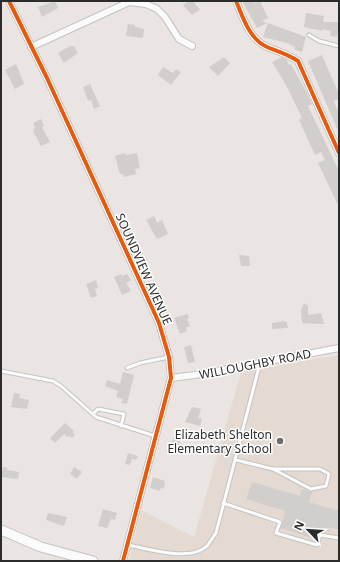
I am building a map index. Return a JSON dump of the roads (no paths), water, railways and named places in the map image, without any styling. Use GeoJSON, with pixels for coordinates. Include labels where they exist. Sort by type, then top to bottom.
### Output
{"type":"FeatureCollection","features":[{"type":"Feature","properties":{"kind":"main road"},"geometry":{"type":"LineString","coordinates":[[1,530],[41,547],[93,561]]}},
{"type":"Feature","properties":{"kind":"street","name":"SOUNDVIEW AVENUE"},"geometry":{"type":"LineString","coordinates":[[9,1],[32,47],[159,323],[169,357],[170,378],[123,561]]}},
{"type":"Feature","properties":{"kind":"street"},"geometry":{"type":"LineString","coordinates":[[236,1],[252,36],[264,46],[291,56],[298,61],[339,153]]}},
{"type":"Feature","properties":{"kind":"street"},"geometry":{"type":"LineString","coordinates":[[32,47],[129,2],[146,4],[156,9],[165,17],[180,39],[192,46]]}},
{"type":"Feature","properties":{"kind":"street","name":"WILLOUGHBY ROAD"},"geometry":{"type":"LineString","coordinates":[[170,378],[339,348]]}},
{"type":"Feature","properties":{"kind":"lane"},"geometry":{"type":"LineString","coordinates":[[309,35],[319,41],[339,46]]}},
{"type":"Feature","properties":{"kind":"lane"},"geometry":{"type":"LineString","coordinates":[[127,368],[140,363],[169,357]]}},
{"type":"Feature","properties":{"kind":"lane"},"geometry":{"type":"LineString","coordinates":[[128,545],[177,554],[187,554],[198,551],[206,546],[216,533],[260,363]]}},
{"type":"Feature","properties":{"kind":"lane"},"geometry":{"type":"LineString","coordinates":[[1,371],[53,381],[61,386],[93,414],[104,421],[155,436]]}},
{"type":"Feature","properties":{"kind":"lane"},"geometry":{"type":"LineString","coordinates":[[93,414],[96,409],[124,414],[121,426]]}},
{"type":"Feature","properties":{"kind":"lane"},"geometry":{"type":"LineString","coordinates":[[236,460],[274,470],[311,490],[326,486],[330,474],[320,469],[274,470]]}},
{"type":"Feature","properties":{"kind":"lane"},"geometry":{"type":"LineString","coordinates":[[224,503],[280,522],[276,533],[317,545],[320,535],[339,538]]}},
{"type":"Feature","properties":{"kind":"place","name":"Elizabeth Shelton Elementary School"},"geometry":{"type":"Point","coordinates":[280,441]}}]}
